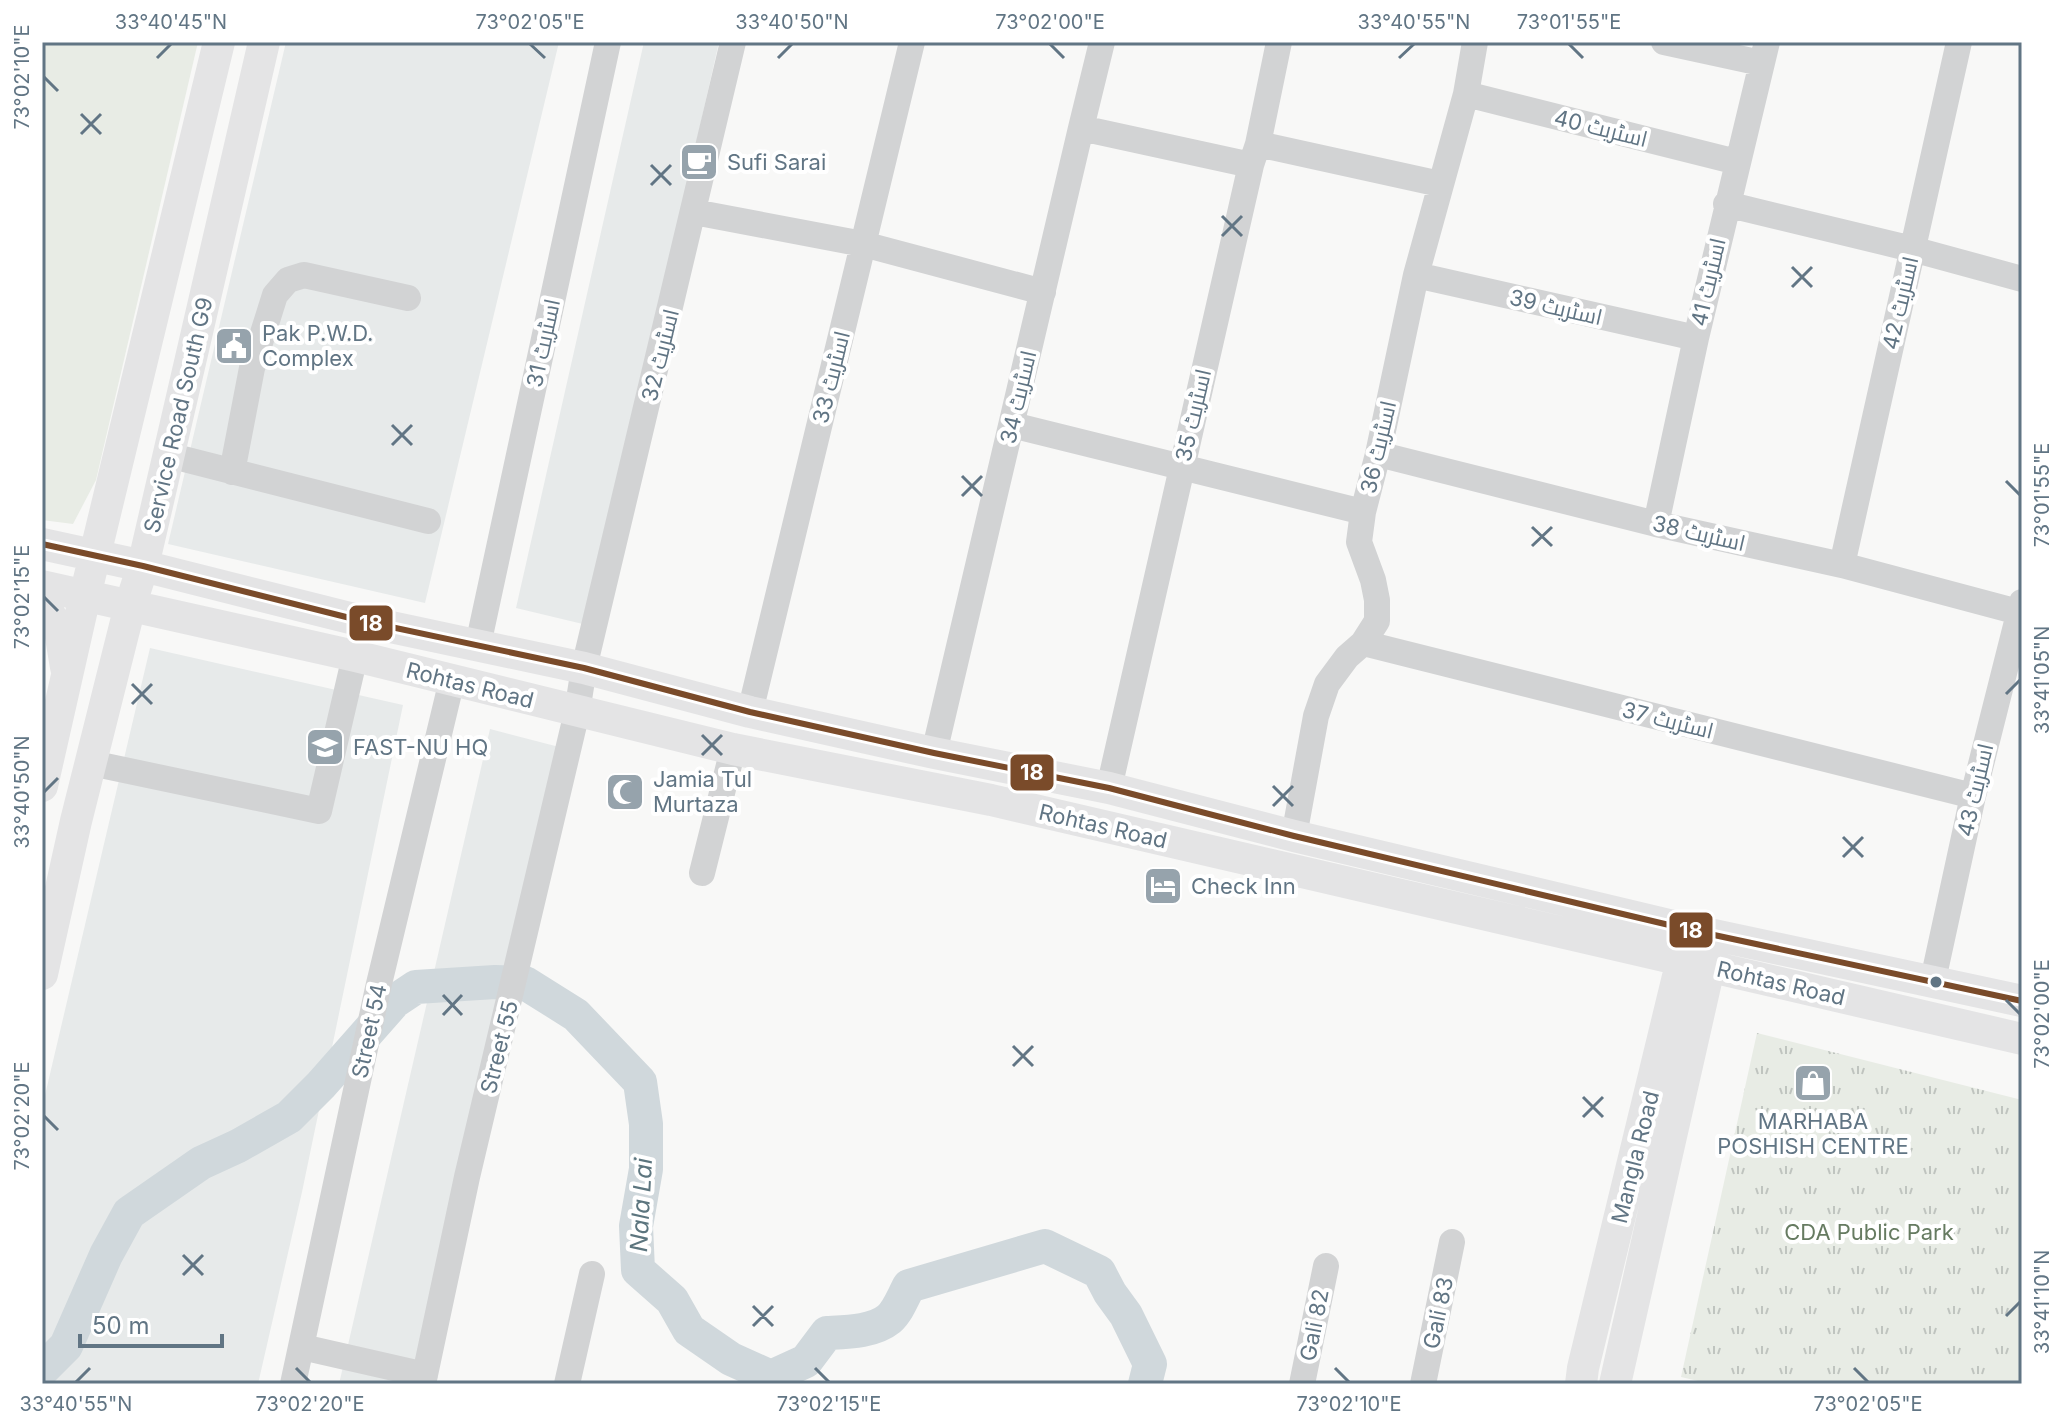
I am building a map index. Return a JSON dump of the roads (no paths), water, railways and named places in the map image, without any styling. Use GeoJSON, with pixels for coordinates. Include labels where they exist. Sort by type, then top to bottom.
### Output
{"type":"FeatureCollection","features":[{"type":"Feature","properties":{"kind":"main road"},"geometry":{"type":"LineString","coordinates":[[42,786],[219,42]]}},
{"type":"Feature","properties":{"kind":"main road","name":"Service Road South G9"},"geometry":{"type":"LineString","coordinates":[[42,974],[91,763],[143,566],[264,42]]}},
{"type":"Feature","properties":{"kind":"main road","name":"Rohtas Road"},"geometry":{"type":"LineString","coordinates":[[42,544],[358,620],[584,668],[750,712],[1109,788],[1294,836],[2022,1039]]}},
{"type":"Feature","properties":{"kind":"main road","name":"Rohtas Road"},"geometry":{"type":"LineString","coordinates":[[42,586],[350,655],[733,749],[1698,948],[1933,980],[2022,1001]]}},
{"type":"Feature","properties":{"kind":"main road"},"geometry":{"type":"LineString","coordinates":[[42,603],[60,631],[66,686]]}},
{"type":"Feature","properties":{"kind":"main road"},"geometry":{"type":"LineString","coordinates":[[350,655],[358,620]]}},
{"type":"Feature","properties":{"kind":"main road","name":"Mangla Road"},"geometry":{"type":"LineString","coordinates":[[1581,1384],[1698,948]]}},
{"type":"Feature","properties":{"kind":"main road","name":"Mangla Road"},"geometry":{"type":"LineString","coordinates":[[1615,1384],[1698,948]]}},
{"type":"Feature","properties":{"kind":"street","name":"اسٹریٹ 31"},"geometry":{"type":"LineString","coordinates":[[478,645],[608,42]]}},
{"type":"Feature","properties":{"kind":"street","name":"اسٹریٹ 32"},"geometry":{"type":"LineString","coordinates":[[577,712],[584,668],[733,42]]}},
{"type":"Feature","properties":{"kind":"street","name":"اسٹریٹ 33"},"geometry":{"type":"LineString","coordinates":[[750,712],[912,42]]}},
{"type":"Feature","properties":{"kind":"street","name":"اسٹریٹ 34"},"geometry":{"type":"LineString","coordinates":[[934,753],[1102,42]]}},
{"type":"Feature","properties":{"kind":"street","name":"اسٹریٹ 35"},"geometry":{"type":"LineString","coordinates":[[1109,788],[1279,42]]}},
{"type":"Feature","properties":{"kind":"street","name":"اسٹریٹ 36"},"geometry":{"type":"LineString","coordinates":[[1294,836],[1316,716],[1327,684],[1347,657],[1363,643],[1377,621],[1373,580],[1359,542],[1363,512],[1416,275],[1466,94],[1475,42]]}},
{"type":"Feature","properties":{"kind":"street"},"geometry":{"type":"LineString","coordinates":[[1664,42],[1764,52]]}},
{"type":"Feature","properties":{"kind":"street","name":"اسٹریٹ 42"},"geometry":{"type":"LineString","coordinates":[[1842,565],[1959,42]]}},
{"type":"Feature","properties":{"kind":"street","name":"اسٹریٹ 41"},"geometry":{"type":"LineString","coordinates":[[1656,524],[1726,204],[1764,52]]}},
{"type":"Feature","properties":{"kind":"street","name":"اسٹریٹ 40"},"geometry":{"type":"LineString","coordinates":[[1466,94],[1737,162]]}},
{"type":"Feature","properties":{"kind":"street"},"geometry":{"type":"LineString","coordinates":[[1081,128],[1440,184]]}},
{"type":"Feature","properties":{"kind":"street"},"geometry":{"type":"LineString","coordinates":[[1726,204],[2022,279]]}},
{"type":"Feature","properties":{"kind":"street"},"geometry":{"type":"LineString","coordinates":[[694,212],[863,244],[1043,292]]}},
{"type":"Feature","properties":{"kind":"street"},"geometry":{"type":"LineString","coordinates":[[232,472],[252,368],[275,295],[288,280],[304,275],[408,298]]}},
{"type":"Feature","properties":{"kind":"street","name":"اسٹریٹ 39"},"geometry":{"type":"LineString","coordinates":[[1416,275],[1696,338]]}},
{"type":"Feature","properties":{"kind":"street"},"geometry":{"type":"LineString","coordinates":[[1012,425],[1363,512]]}},
{"type":"Feature","properties":{"kind":"street","name":"اسٹریٹ 38"},"geometry":{"type":"LineString","coordinates":[[1378,454],[1656,524],[2021,609]]}},
{"type":"Feature","properties":{"kind":"street"},"geometry":{"type":"LineString","coordinates":[[168,455],[428,521]]}},
{"type":"Feature","properties":{"kind":"street","name":"اسٹریٹ 43"},"geometry":{"type":"LineString","coordinates":[[1933,980],[1973,796],[2021,609]]}},
{"type":"Feature","properties":{"kind":"street","name":"اسٹریٹ 37"},"geometry":{"type":"LineString","coordinates":[[1363,643],[1973,796]]}},
{"type":"Feature","properties":{"kind":"street"},"geometry":{"type":"LineString","coordinates":[[91,763],[319,811],[350,655]]}},
{"type":"Feature","properties":{"kind":"street","name":"Street 54"},"geometry":{"type":"LineString","coordinates":[[293,1384],[378,988],[452,680]]}},
{"type":"Feature","properties":{"kind":"street","name":"Street 55"},"geometry":{"type":"LineString","coordinates":[[424,1380],[467,1177],[577,712]]}},
{"type":"Feature","properties":{"kind":"street"},"geometry":{"type":"LineString","coordinates":[[702,873],[733,749]]}},
{"type":"Feature","properties":{"kind":"street","name":"Gali 83"},"geometry":{"type":"LineString","coordinates":[[1423,1384],[1452,1242]]}},
{"type":"Feature","properties":{"kind":"street","name":"Gali 82"},"geometry":{"type":"LineString","coordinates":[[1302,1384],[1326,1266]]}},
{"type":"Feature","properties":{"kind":"street"},"geometry":{"type":"LineString","coordinates":[[567,1384],[592,1274]]}},
{"type":"Feature","properties":{"kind":"street"},"geometry":{"type":"LineString","coordinates":[[302,1347],[424,1380]]}},
{"type":"Feature","properties":{"kind":"waterway","name":"Nala Lai"},"geometry":{"type":"LineString","coordinates":[[42,1370],[66,1346],[106,1255],[129,1213],[201,1163],[289,1117],[395,1001],[416,987],[495,982],[525,983],[576,1015],[640,1082],[646,1124],[646,1169],[636,1226],[638,1270],[672,1300],[689,1330],[731,1359],[771,1377],[806,1361],[827,1333],[859,1330],[883,1323],[895,1312],[909,1286],[1045,1246],[1099,1272],[1126,1315],[1150,1364],[1145,1384]]}},
{"type":"Feature","properties":{"kind":"place","name":"Sufi Sarai"},"geometry":{"type":"Point","coordinates":[699,162]}},
{"type":"Feature","properties":{"kind":"place","name":"Pak P.W.D. Complex"},"geometry":{"type":"Point","coordinates":[234,346]}},
{"type":"Feature","properties":{"kind":"place","name":"FAST-NU HQ"},"geometry":{"type":"Point","coordinates":[325,747]}},
{"type":"Feature","properties":{"kind":"place","name":"Jamia Tul Murtaza"},"geometry":{"type":"Point","coordinates":[625,792]}},
{"type":"Feature","properties":{"kind":"place","name":"Check Inn"},"geometry":{"type":"Point","coordinates":[1163,886]}},
{"type":"Feature","properties":{"kind":"place","name":"MARHABA POSHISH CENTRE"},"geometry":{"type":"Point","coordinates":[1813,1083]}},
{"type":"Feature","properties":{"kind":"park label","name":"CDA Public Park"},"geometry":{"type":"Point","coordinates":[1869,1232]}}]}
